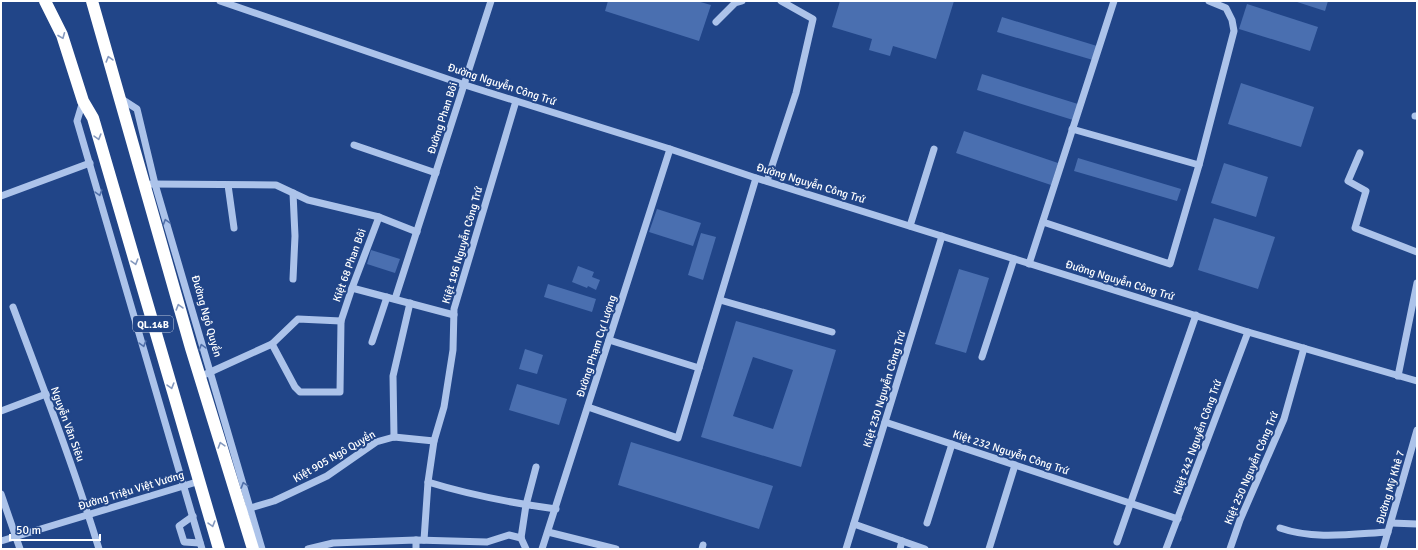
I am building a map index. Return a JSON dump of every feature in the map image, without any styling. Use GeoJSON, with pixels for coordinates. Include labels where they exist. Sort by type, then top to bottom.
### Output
{"type":"FeatureCollection","features":[{"type":"Feature","properties":{"kind":"highway","name":"QL.14B"},"geometry":{"type":"LineString","coordinates":[[45,1],[62,35],[83,101],[93,118],[219,549]]}},
{"type":"Feature","properties":{"kind":"highway","name":"QL.14B"},"geometry":{"type":"LineString","coordinates":[[92,1],[119,97],[150,184],[205,375],[246,509],[253,549]]}},
{"type":"Feature","properties":{"kind":"street","name":"Đường Nguyễn Công Trứ"},"geometry":{"type":"LineString","coordinates":[[220,1],[465,85],[670,149],[756,178],[1248,332],[1417,381]]}},
{"type":"Feature","properties":{"kind":"street","name":"Đường Phan Bôi"},"geometry":{"type":"LineString","coordinates":[[395,299],[491,1]]}},
{"type":"Feature","properties":{"kind":"street"},"geometry":{"type":"LineString","coordinates":[[716,22],[735,3],[742,1]]}},
{"type":"Feature","properties":{"kind":"street"},"geometry":{"type":"LineString","coordinates":[[767,181],[796,93],[813,19],[781,1]]}},
{"type":"Feature","properties":{"kind":"street"},"geometry":{"type":"LineString","coordinates":[[1029,264],[1114,1]]}},
{"type":"Feature","properties":{"kind":"street"},"geometry":{"type":"LineString","coordinates":[[1043,222],[1170,264],[1200,165],[1234,31],[1232,20],[1226,8],[1209,1]]}},
{"type":"Feature","properties":{"kind":"street"},"geometry":{"type":"LineString","coordinates":[[83,101],[77,121],[184,485],[193,516],[201,546],[184,542],[179,526],[193,516]]}},
{"type":"Feature","properties":{"kind":"street","name":"Kiệt 196 Nguyễn Công Trứ"},"geometry":{"type":"LineString","coordinates":[[416,549],[420,540],[434,442],[444,407],[452,357],[454,309],[516,101]]}},
{"type":"Feature","properties":{"kind":"street"},"geometry":{"type":"LineString","coordinates":[[1072,129],[1200,165]]}},
{"type":"Feature","properties":{"kind":"street"},"geometry":{"type":"LineString","coordinates":[[354,146],[436,173]]}},
{"type":"Feature","properties":{"kind":"street","name":"Đường Phạm Cự Lượng"},"geometry":{"type":"LineString","coordinates":[[542,549],[670,149]]}},
{"type":"Feature","properties":{"kind":"street"},"geometry":{"type":"LineString","coordinates":[[910,226],[934,149]]}},
{"type":"Feature","properties":{"kind":"street"},"geometry":{"type":"LineString","coordinates":[[1360,153],[1348,181],[1366,191],[1355,228],[1417,252]]}},
{"type":"Feature","properties":{"kind":"street"},"geometry":{"type":"LineString","coordinates":[[1,196],[90,163]]}},
{"type":"Feature","properties":{"kind":"street"},"geometry":{"type":"LineString","coordinates":[[588,407],[678,438],[756,178]]}},
{"type":"Feature","properties":{"kind":"street"},"geometry":{"type":"LineString","coordinates":[[150,184],[276,185],[308,200],[379,217],[417,232]]}},
{"type":"Feature","properties":{"kind":"street"},"geometry":{"type":"LineString","coordinates":[[228,185],[234,228]]}},
{"type":"Feature","properties":{"kind":"street"},"geometry":{"type":"LineString","coordinates":[[293,193],[295,236],[293,279]]}},
{"type":"Feature","properties":{"kind":"street","name":"Kiệt 68 Phan Bôi"},"geometry":{"type":"LineString","coordinates":[[272,344],[295,387],[300,392],[340,392],[341,322],[352,288],[379,217]]}},
{"type":"Feature","properties":{"kind":"street","name":"Kiệt 230 Nguyễn Công Trứ"},"geometry":{"type":"LineString","coordinates":[[846,549],[942,236]]}},
{"type":"Feature","properties":{"kind":"street"},"geometry":{"type":"LineString","coordinates":[[982,357],[1014,259]]}},
{"type":"Feature","properties":{"kind":"street"},"geometry":{"type":"LineString","coordinates":[[1398,376],[1417,283]]}},
{"type":"Feature","properties":{"kind":"street"},"geometry":{"type":"LineString","coordinates":[[352,288],[454,315]]}},
{"type":"Feature","properties":{"kind":"street"},"geometry":{"type":"LineString","coordinates":[[372,342],[387,297]]}},
{"type":"Feature","properties":{"kind":"street"},"geometry":{"type":"LineString","coordinates":[[720,300],[832,332]]}},
{"type":"Feature","properties":{"kind":"street"},"geometry":{"type":"LineString","coordinates":[[394,437],[393,376],[410,303]]}},
{"type":"Feature","properties":{"kind":"street","name":"Nguyễn Văn Siêu"},"geometry":{"type":"LineString","coordinates":[[13,307],[46,394],[99,549]]}},
{"type":"Feature","properties":{"kind":"street"},"geometry":{"type":"LineString","coordinates":[[1117,542],[1196,316]]}},
{"type":"Feature","properties":{"kind":"street"},"geometry":{"type":"LineString","coordinates":[[205,375],[272,344],[298,319],[341,322]]}},
{"type":"Feature","properties":{"kind":"street","name":"Kiệt 242 Nguyễn Công Trứ"},"geometry":{"type":"LineString","coordinates":[[1166,549],[1248,332]]}},
{"type":"Feature","properties":{"kind":"street"},"geometry":{"type":"LineString","coordinates":[[609,340],[699,368]]}},
{"type":"Feature","properties":{"kind":"street","name":"Kiệt 250 Nguyễn Công Trứ"},"geometry":{"type":"LineString","coordinates":[[1230,549],[1240,520],[1284,419],[1304,348]]}},
{"type":"Feature","properties":{"kind":"street"},"geometry":{"type":"LineString","coordinates":[[1,411],[46,394]]}},
{"type":"Feature","properties":{"kind":"street","name":"Kiệt 232 Nguyễn Công Trứ"},"geometry":{"type":"LineString","coordinates":[[885,422],[1178,519]]}},
{"type":"Feature","properties":{"kind":"street","name":"Đường Mỹ Khê 7"},"geometry":{"type":"LineString","coordinates":[[1383,549],[1417,430]]}},
{"type":"Feature","properties":{"kind":"street","name":"Kiệt 905 Ngô Quyền"},"geometry":{"type":"LineString","coordinates":[[246,509],[274,501],[327,476],[376,442],[394,437],[434,442]]}},
{"type":"Feature","properties":{"kind":"street"},"geometry":{"type":"LineString","coordinates":[[927,523],[952,444]]}},
{"type":"Feature","properties":{"kind":"street"},"geometry":{"type":"LineString","coordinates":[[988,549],[1015,465]]}},
{"type":"Feature","properties":{"kind":"street"},"geometry":{"type":"LineString","coordinates":[[526,549],[521,538],[526,505],[536,467]]}},
{"type":"Feature","properties":{"kind":"street","name":"Đường Triệu Việt Vương"},"geometry":{"type":"LineString","coordinates":[[1,541],[200,481]]}},
{"type":"Feature","properties":{"kind":"street"},"geometry":{"type":"LineString","coordinates":[[428,482],[460,492],[526,505],[556,509]]}},
{"type":"Feature","properties":{"kind":"street"},"geometry":{"type":"LineString","coordinates":[[1,494],[20,549]]}},
{"type":"Feature","properties":{"kind":"street"},"geometry":{"type":"LineString","coordinates":[[246,509],[262,549]]}},
{"type":"Feature","properties":{"kind":"street"},"geometry":{"type":"LineString","coordinates":[[1391,523],[1417,524]]}},
{"type":"Feature","properties":{"kind":"street"},"geometry":{"type":"LineString","coordinates":[[854,524],[925,549]]}},
{"type":"Feature","properties":{"kind":"street"},"geometry":{"type":"LineString","coordinates":[[1280,528],[1293,533],[1322,535],[1388,532]]}},
{"type":"Feature","properties":{"kind":"street"},"geometry":{"type":"LineString","coordinates":[[548,532],[616,549]]}},
{"type":"Feature","properties":{"kind":"street"},"geometry":{"type":"LineString","coordinates":[[308,549],[333,543],[420,540],[487,542],[509,535],[521,538]]}},
{"type":"Feature","properties":{"kind":"street"},"geometry":{"type":"LineString","coordinates":[[900,549],[902,541]]}},
{"type":"Feature","properties":{"kind":"building"},"geometry":{"type":"Polygon","coordinates":[[[608,1],[697,1],[711,5],[699,41],[605,11],[608,1]]]}},
{"type":"Feature","properties":{"kind":"building"},"geometry":{"type":"Polygon","coordinates":[[[840,1],[954,1],[936,59],[893,46],[890,56],[869,50],[872,39],[832,27],[840,1]]]}},
{"type":"Feature","properties":{"kind":"building"},"geometry":{"type":"Polygon","coordinates":[[[1294,1],[1328,1],[1325,11],[1294,1]]]}},
{"type":"Feature","properties":{"kind":"building"},"geometry":{"type":"Polygon","coordinates":[[[1247,4],[1318,27],[1310,51],[1239,29],[1247,4]]]}},
{"type":"Feature","properties":{"kind":"building"},"geometry":{"type":"Polygon","coordinates":[[[1002,17],[1097,46],[1093,60],[997,32],[1002,17]]]}},
{"type":"Feature","properties":{"kind":"building"},"geometry":{"type":"Polygon","coordinates":[[[982,74],[1078,104],[1073,120],[977,90],[982,74]]]}},
{"type":"Feature","properties":{"kind":"building"},"geometry":{"type":"Polygon","coordinates":[[[1241,83],[1314,107],[1301,147],[1228,124],[1241,83]]]}},
{"type":"Feature","properties":{"kind":"building"},"geometry":{"type":"Polygon","coordinates":[[[964,131],[1058,163],[1051,185],[956,153],[964,131]]]}},
{"type":"Feature","properties":{"kind":"building"},"geometry":{"type":"Polygon","coordinates":[[[1078,158],[1181,189],[1177,201],[1074,171],[1078,158]]]}},
{"type":"Feature","properties":{"kind":"building"},"geometry":{"type":"Polygon","coordinates":[[[1224,163],[1268,177],[1256,217],[1211,203],[1224,163]]]}},
{"type":"Feature","properties":{"kind":"building"},"geometry":{"type":"Polygon","coordinates":[[[657,209],[701,223],[693,246],[649,232],[657,209]]]}},
{"type":"Feature","properties":{"kind":"building"},"geometry":{"type":"Polygon","coordinates":[[[1214,218],[1275,237],[1258,289],[1198,270],[1214,218]]]}},
{"type":"Feature","properties":{"kind":"building"},"geometry":{"type":"Polygon","coordinates":[[[701,233],[716,237],[703,280],[688,275],[701,233]]]}},
{"type":"Feature","properties":{"kind":"building"},"geometry":{"type":"Polygon","coordinates":[[[371,250],[400,259],[395,273],[367,264],[371,250]]]}},
{"type":"Feature","properties":{"kind":"building"},"geometry":{"type":"Polygon","coordinates":[[[578,266],[594,272],[592,277],[600,280],[596,290],[588,286],[587,288],[572,282],[578,266]]]}},
{"type":"Feature","properties":{"kind":"building"},"geometry":{"type":"Polygon","coordinates":[[[959,269],[989,278],[966,353],[935,344],[959,269]]]}},
{"type":"Feature","properties":{"kind":"building"},"geometry":{"type":"Polygon","coordinates":[[[548,284],[596,299],[592,312],[544,297],[548,284]]]}},
{"type":"Feature","properties":{"kind":"building"},"geometry":{"type":"Polygon","coordinates":[[[736,321],[836,350],[801,467],[701,437],[736,321]],[[753,357],[733,416],[773,429],[793,370],[753,357]]]}},
{"type":"Feature","properties":{"kind":"building"},"geometry":{"type":"Polygon","coordinates":[[[525,349],[543,355],[537,374],[519,369],[525,349]]]}},
{"type":"Feature","properties":{"kind":"building"},"geometry":{"type":"Polygon","coordinates":[[[517,384],[567,399],[559,425],[509,410],[517,384]]]}},
{"type":"Feature","properties":{"kind":"building"},"geometry":{"type":"Polygon","coordinates":[[[631,442],[773,486],[759,529],[618,485],[631,442]]]}}]}
